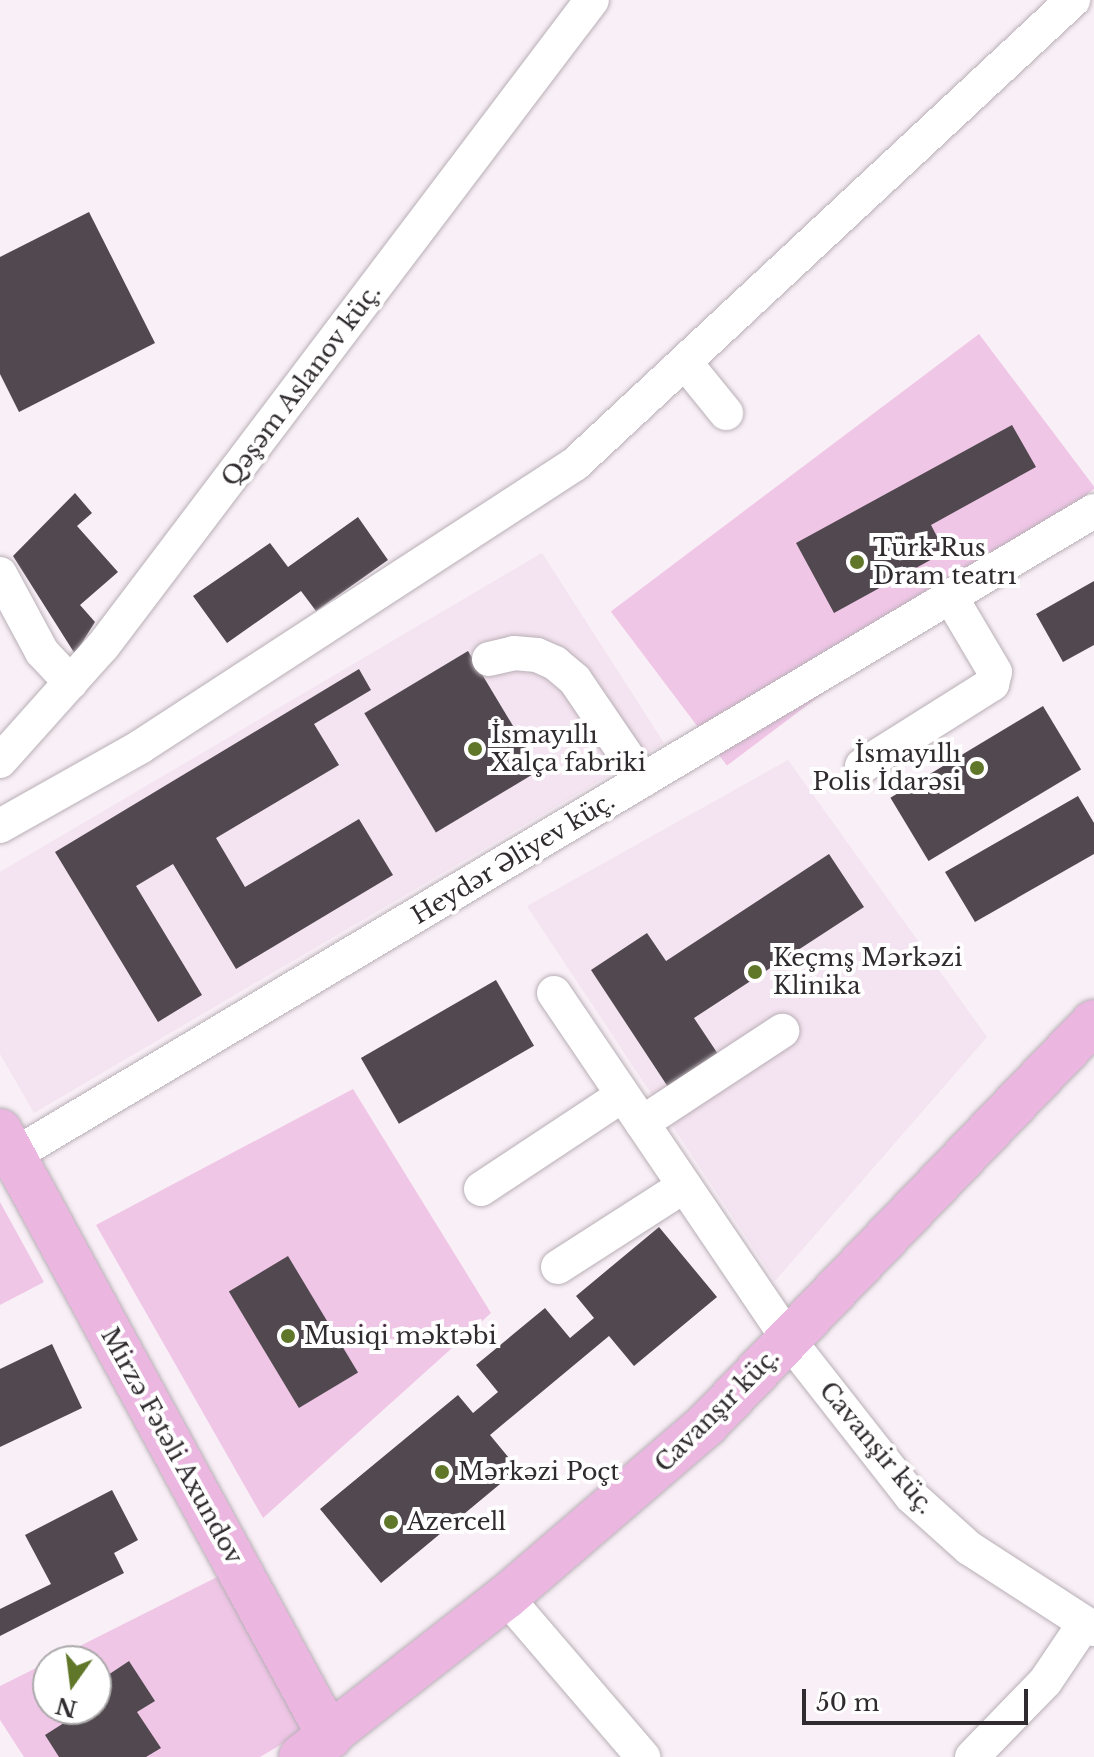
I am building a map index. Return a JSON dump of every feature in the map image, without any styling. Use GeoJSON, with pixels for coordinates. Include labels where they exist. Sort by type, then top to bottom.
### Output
{"type":"FeatureCollection","features":[{"type":"Feature","properties":{"kind":"main road","name":"Cavanşır küç."},"geometry":{"type":"LineString","coordinates":[[324,1750],[649,1478],[1094,1022]]}},
{"type":"Feature","properties":{"kind":"main road","name":"Mirzə Fətəli Axundov"},"geometry":{"type":"LineString","coordinates":[[7,1143],[324,1750]]}},
{"type":"Feature","properties":{"kind":"street","name":"Qəşəm Aslanov küç."},"geometry":{"type":"LineString","coordinates":[[0,761],[71,683],[592,0]]}},
{"type":"Feature","properties":{"kind":"street"},"geometry":{"type":"LineString","coordinates":[[0,826],[140,747],[516,506],[575,464],[687,365],[1073,0]]}},
{"type":"Feature","properties":{"kind":"street"},"geometry":{"type":"LineString","coordinates":[[687,365],[726,413]]}},
{"type":"Feature","properties":{"kind":"street","name":"Heydər Əliyev küç."},"geometry":{"type":"LineString","coordinates":[[7,1143],[643,780],[1094,511]]}},
{"type":"Feature","properties":{"kind":"street"},"geometry":{"type":"LineString","coordinates":[[0,574],[42,652],[71,683]]}},
{"type":"Feature","properties":{"kind":"street"},"geometry":{"type":"LineString","coordinates":[[862,766],[992,684],[995,672],[950,596]]}},
{"type":"Feature","properties":{"kind":"street"},"geometry":{"type":"LineString","coordinates":[[489,659],[514,653],[555,663],[575,680],[643,780]]}},
{"type":"Feature","properties":{"kind":"street","name":"Cavanşir küç."},"geometry":{"type":"LineString","coordinates":[[554,993],[788,1339],[932,1517],[1089,1626]]}},
{"type":"Feature","properties":{"kind":"street"},"geometry":{"type":"LineString","coordinates":[[642,1123],[782,1031]]}},
{"type":"Feature","properties":{"kind":"street"},"geometry":{"type":"LineString","coordinates":[[481,1189],[623,1095]]}},
{"type":"Feature","properties":{"kind":"street"},"geometry":{"type":"LineString","coordinates":[[558,1267],[684,1186]]}},
{"type":"Feature","properties":{"kind":"street"},"geometry":{"type":"LineString","coordinates":[[506,1597],[643,1757]]}},
{"type":"Feature","properties":{"kind":"street"},"geometry":{"type":"LineString","coordinates":[[972,1757],[1045,1682],[1089,1626]]}},
{"type":"Feature","properties":{"kind":"shaded area"},"geometry":{"type":"Polygon","coordinates":[[[979,334],[1094,489],[727,766],[611,611],[979,334]]]}},
{"type":"Feature","properties":{"kind":"shaded area"},"geometry":{"type":"Polygon","coordinates":[[[542,553],[664,743],[34,1113],[0,1054],[0,872],[542,553]]]}},
{"type":"Feature","properties":{"kind":"shaded area","name":"Keçmş Mərkəzi Klinika"},"geometry":{"type":"Polygon","coordinates":[[[788,760],[987,1037],[775,1281],[527,906],[788,760]]]}},
{"type":"Feature","properties":{"kind":"shaded area"},"geometry":{"type":"Polygon","coordinates":[[[353,1089],[491,1313],[263,1518],[96,1225],[353,1089]]]}},
{"type":"Feature","properties":{"kind":"shaded area"},"geometry":{"type":"Polygon","coordinates":[[[0,1202],[44,1282],[0,1305],[0,1202]]]}},
{"type":"Feature","properties":{"kind":"shaded area"},"geometry":{"type":"Polygon","coordinates":[[[221,1575],[304,1731],[260,1757],[24,1757],[0,1720],[0,1686],[32,1670],[32,1725],[112,1725],[112,1645],[82,1645],[221,1575]]]}},
{"type":"Feature","properties":{"kind":"building"},"geometry":{"type":"Polygon","coordinates":[[[89,212],[155,343],[19,412],[0,374],[0,257],[89,212]]]}},
{"type":"Feature","properties":{"kind":"building"},"geometry":{"type":"Polygon","coordinates":[[[1012,425],[1036,467],[931,525],[945,552],[834,613],[796,543],[1012,425]]]}},
{"type":"Feature","properties":{"kind":"building"},"geometry":{"type":"Polygon","coordinates":[[[75,493],[92,513],[77,526],[118,572],[80,605],[95,622],[75,654],[13,556],[75,493]]]}},
{"type":"Feature","properties":{"kind":"building"},"geometry":{"type":"Polygon","coordinates":[[[358,517],[388,560],[316,611],[301,591],[227,643],[193,596],[270,543],[288,567],[358,517]]]}},
{"type":"Feature","properties":{"kind":"building"},"geometry":{"type":"Polygon","coordinates":[[[1094,581],[1094,645],[1063,662],[1036,614],[1094,581]]]}},
{"type":"Feature","properties":{"kind":"building"},"geometry":{"type":"Polygon","coordinates":[[[468,651],[540,770],[436,832],[364,713],[468,651]]]}},
{"type":"Feature","properties":{"kind":"building"},"geometry":{"type":"Polygon","coordinates":[[[359,669],[371,690],[314,724],[339,765],[216,838],[245,887],[359,819],[393,875],[236,969],[173,864],[136,886],[202,995],[158,1022],[55,852],[359,669]]]}},
{"type":"Feature","properties":{"kind":"building"},"geometry":{"type":"Polygon","coordinates":[[[1043,706],[1081,769],[929,861],[890,798],[1043,706]]]}},
{"type":"Feature","properties":{"kind":"building"},"geometry":{"type":"Polygon","coordinates":[[[1078,796],[1094,823],[1094,854],[975,922],[945,872],[1078,796]]]}},
{"type":"Feature","properties":{"kind":"building"},"geometry":{"type":"Polygon","coordinates":[[[829,854],[864,907],[694,1018],[720,1057],[670,1090],[591,970],[647,933],[666,961],[829,854]]]}},
{"type":"Feature","properties":{"kind":"building"},"geometry":{"type":"Polygon","coordinates":[[[496,980],[534,1046],[399,1124],[361,1058],[496,980]]]}},
{"type":"Feature","properties":{"kind":"building"},"geometry":{"type":"Polygon","coordinates":[[[659,1227],[717,1297],[634,1366],[609,1336],[490,1435],[518,1469],[381,1583],[320,1509],[458,1395],[473,1413],[498,1392],[476,1365],[545,1308],[570,1338],[594,1318],[576,1296],[659,1227]]]}},
{"type":"Feature","properties":{"kind":"building"},"geometry":{"type":"Polygon","coordinates":[[[288,1256],[358,1373],[299,1408],[229,1292],[288,1256]]]}},
{"type":"Feature","properties":{"kind":"building"},"geometry":{"type":"Polygon","coordinates":[[[52,1344],[82,1408],[0,1447],[0,1369],[52,1344]]]}},
{"type":"Feature","properties":{"kind":"building"},"geometry":{"type":"Polygon","coordinates":[[[112,1490],[138,1540],[114,1553],[124,1573],[0,1636],[0,1609],[51,1584],[25,1535],[112,1490]]]}},
{"type":"Feature","properties":{"kind":"building"},"geometry":{"type":"Polygon","coordinates":[[[129,1661],[155,1701],[137,1712],[161,1748],[146,1757],[59,1757],[45,1735],[61,1725],[112,1725],[112,1672],[129,1661]]]}},
{"type":"Feature","properties":{"kind":"place","name":"Türk Rus Dram teatrı"},"geometry":{"type":"Point","coordinates":[857,562]}},
{"type":"Feature","properties":{"kind":"place","name":"İsmayıllı Xalça fabriki"},"geometry":{"type":"Point","coordinates":[475,749]}},
{"type":"Feature","properties":{"kind":"place","name":"İsmayıllı Polis İdarəsi"},"geometry":{"type":"Point","coordinates":[977,768]}},
{"type":"Feature","properties":{"kind":"place","name":"Keçmş Mərkəzi Klinika"},"geometry":{"type":"Point","coordinates":[755,972]}},
{"type":"Feature","properties":{"kind":"place","name":"Musiqi məktəbi"},"geometry":{"type":"Point","coordinates":[288,1336]}},
{"type":"Feature","properties":{"kind":"place","name":"Mərkəzi Poçt"},"geometry":{"type":"Point","coordinates":[442,1472]}},
{"type":"Feature","properties":{"kind":"place","name":"Azercell"},"geometry":{"type":"Point","coordinates":[391,1522]}}]}
